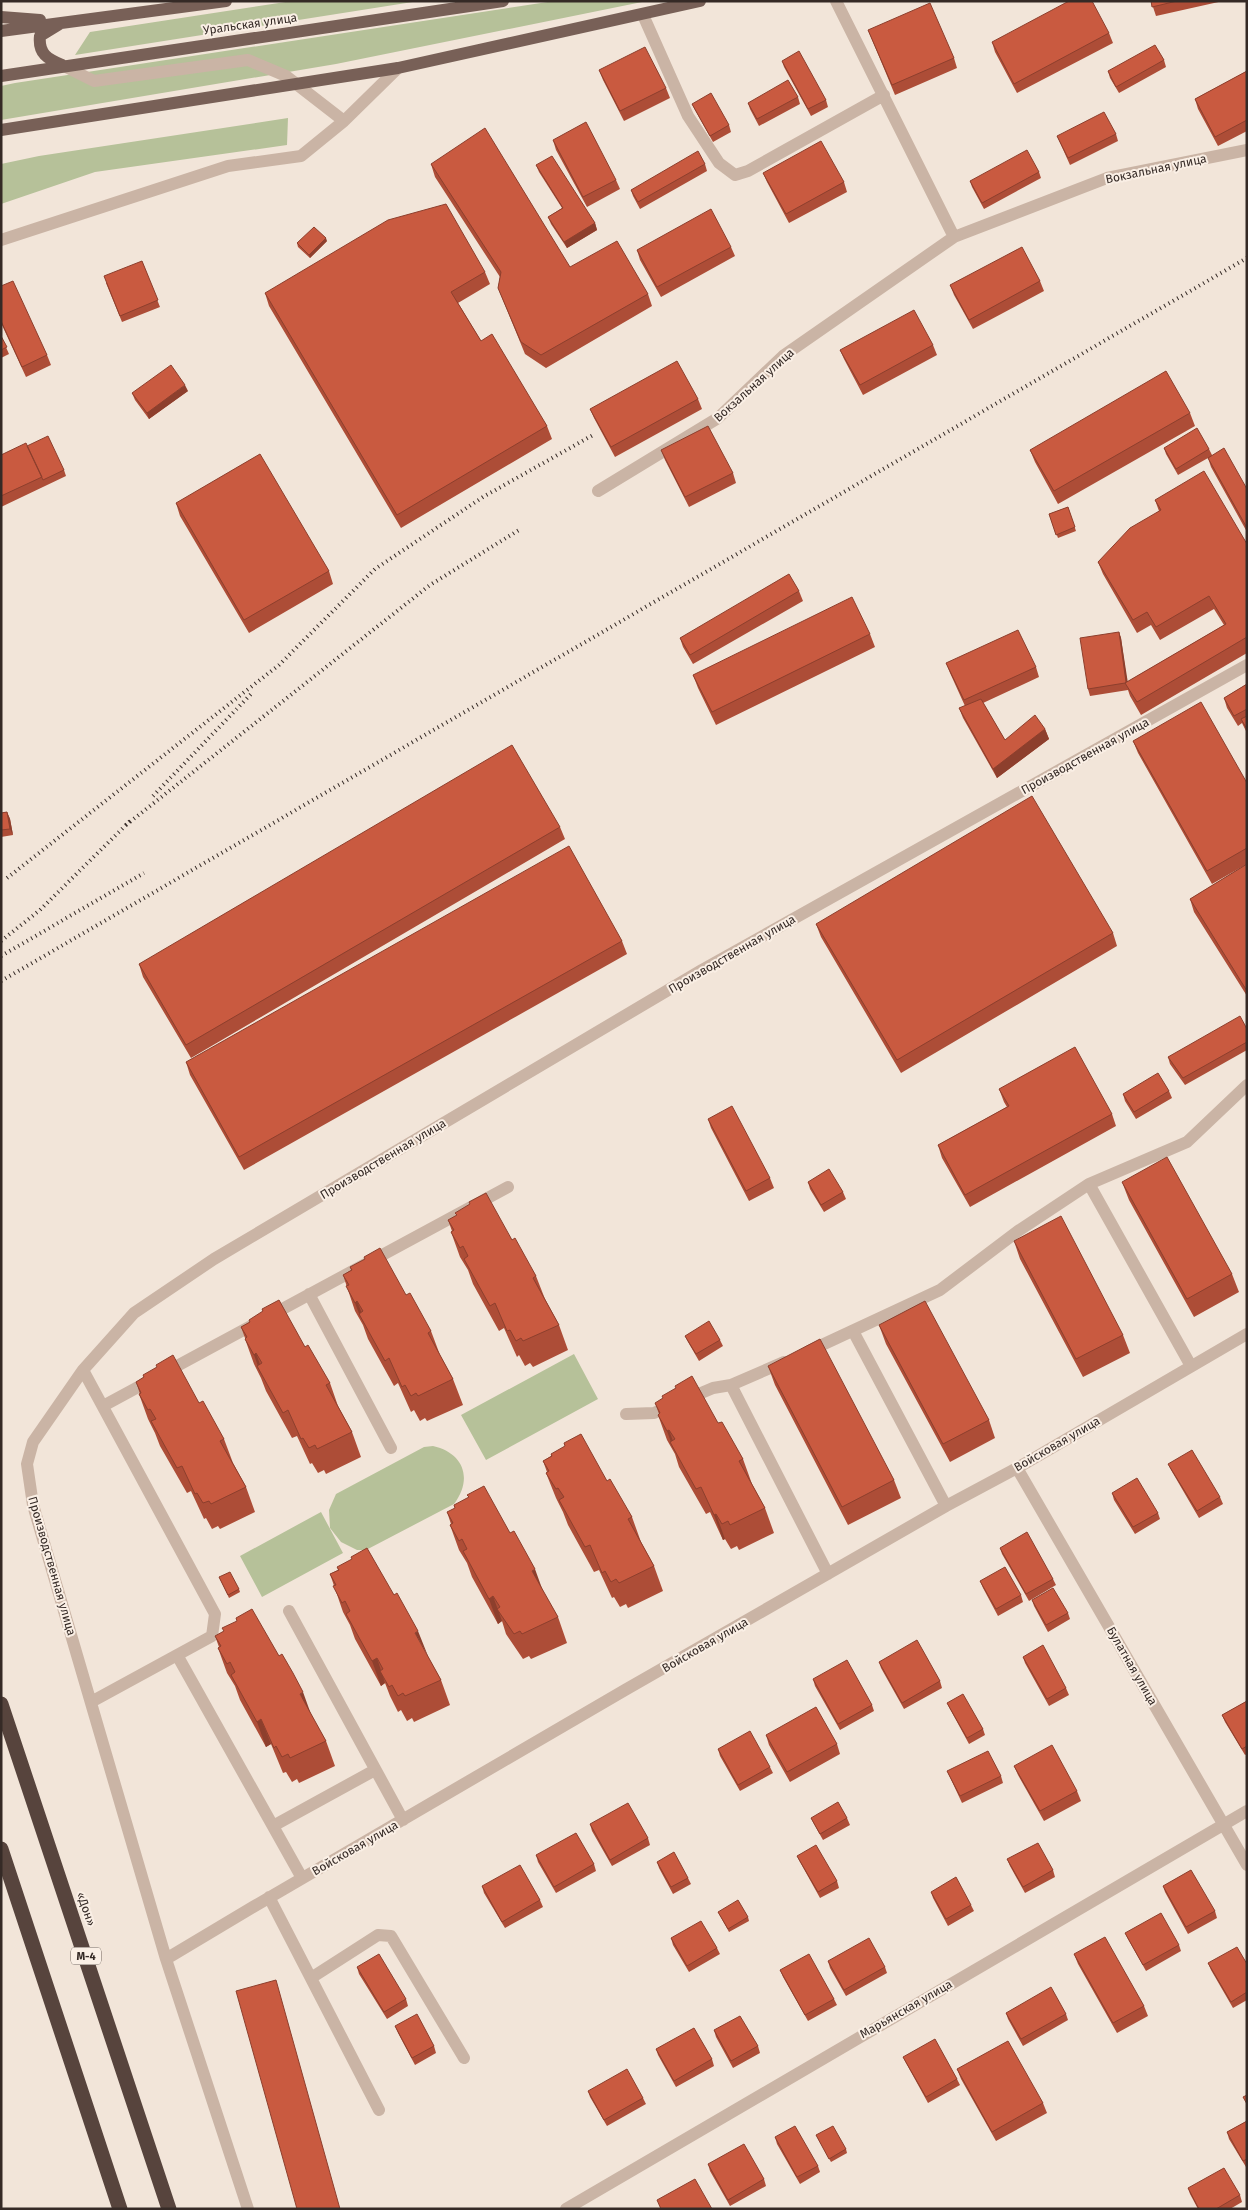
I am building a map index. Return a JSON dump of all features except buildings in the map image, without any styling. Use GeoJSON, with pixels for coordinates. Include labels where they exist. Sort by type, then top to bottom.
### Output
{"type":"FeatureCollection","features":[{"type":"Feature","properties":{"kind":"highway","name":"«Дон»"},"geometry":{"type":"LineString","coordinates":[[1,1704],[169,2209]]}},
{"type":"Feature","properties":{"kind":"highway"},"geometry":{"type":"LineString","coordinates":[[1,1849],[120,2209]]}},
{"type":"Feature","properties":{"kind":"main road","name":"Уральская улица"},"geometry":{"type":"LineString","coordinates":[[1,31],[192,4],[226,1]]}},
{"type":"Feature","properties":{"kind":"main road","name":"Уральская улица"},"geometry":{"type":"LineString","coordinates":[[1,76],[62,65],[504,1]]}},
{"type":"Feature","properties":{"kind":"main road"},"geometry":{"type":"LineString","coordinates":[[1,130],[398,68],[700,1]]}},
{"type":"Feature","properties":{"kind":"main road"},"geometry":{"type":"LineString","coordinates":[[1,17],[65,22]]}},
{"type":"Feature","properties":{"kind":"main road"},"geometry":{"type":"LineString","coordinates":[[62,65],[47,58],[39,44],[40,36],[49,29],[65,22]]}},
{"type":"Feature","properties":{"kind":"street"},"geometry":{"type":"LineString","coordinates":[[836,1],[954,237]]}},
{"type":"Feature","properties":{"kind":"street"},"geometry":{"type":"LineString","coordinates":[[642,14],[688,116],[719,163],[734,175],[748,171],[884,95]]}},
{"type":"Feature","properties":{"kind":"street"},"geometry":{"type":"LineString","coordinates":[[62,65],[94,81],[248,60],[286,76],[344,121]]}},
{"type":"Feature","properties":{"kind":"street"},"geometry":{"type":"LineString","coordinates":[[1,240],[228,166],[301,156],[344,121],[398,68]]}},
{"type":"Feature","properties":{"kind":"street","name":"Вокзальная улица"},"geometry":{"type":"LineString","coordinates":[[598,491],[718,418],[783,356],[954,237],[1107,178],[1247,150]]}},
{"type":"Feature","properties":{"kind":"street","name":"Производственная улица"},"geometry":{"type":"LineString","coordinates":[[248,2209],[166,1959],[33,1505],[27,1464],[33,1442],[83,1370],[134,1313],[214,1259],[702,970],[1247,665]]}},
{"type":"Feature","properties":{"kind":"street"},"geometry":{"type":"LineString","coordinates":[[626,1414],[654,1413],[713,1388],[731,1385],[940,1290],[1018,1231],[1089,1184],[1186,1142],[1247,1085]]}},
{"type":"Feature","properties":{"kind":"street"},"geometry":{"type":"LineString","coordinates":[[1089,1184],[1191,1366]]}},
{"type":"Feature","properties":{"kind":"street"},"geometry":{"type":"LineString","coordinates":[[103,1406],[508,1187]]}},
{"type":"Feature","properties":{"kind":"street"},"geometry":{"type":"LineString","coordinates":[[309,1294],[391,1448]]}},
{"type":"Feature","properties":{"kind":"street"},"geometry":{"type":"LineString","coordinates":[[853,1331],[946,1506]]}},
{"type":"Feature","properties":{"kind":"street","name":"Войсковая улица"},"geometry":{"type":"LineString","coordinates":[[166,1959],[402,1820],[1247,1334]]}},
{"type":"Feature","properties":{"kind":"street"},"geometry":{"type":"LineString","coordinates":[[83,1370],[215,1614],[212,1636],[91,1702]]}},
{"type":"Feature","properties":{"kind":"street"},"geometry":{"type":"LineString","coordinates":[[731,1385],[828,1574]]}},
{"type":"Feature","properties":{"kind":"street","name":"Булатная улица"},"geometry":{"type":"LineString","coordinates":[[1017,1468],[1247,1865]]}},
{"type":"Feature","properties":{"kind":"street"},"geometry":{"type":"LineString","coordinates":[[289,1611],[402,1820]]}},
{"type":"Feature","properties":{"kind":"street"},"geometry":{"type":"LineString","coordinates":[[177,1655],[302,1878]]}},
{"type":"Feature","properties":{"kind":"street"},"geometry":{"type":"LineString","coordinates":[[273,1826],[375,1770]]}},
{"type":"Feature","properties":{"kind":"street","name":"Марьянская улица"},"geometry":{"type":"LineString","coordinates":[[566,2209],[1247,1811]]}},
{"type":"Feature","properties":{"kind":"street"},"geometry":{"type":"LineString","coordinates":[[269,1897],[379,2110]]}},
{"type":"Feature","properties":{"kind":"street"},"geometry":{"type":"LineString","coordinates":[[311,1978],[378,1936],[391,1936],[464,2058]]}},
{"type":"Feature","properties":{"kind":"green space"},"geometry":{"type":"Polygon","coordinates":[[[292,1],[419,1],[75,55],[90,32],[292,1]]]}},
{"type":"Feature","properties":{"kind":"green space"},"geometry":{"type":"Polygon","coordinates":[[[554,1],[647,1],[336,64],[1,120],[1,86],[554,1]]]}},
{"type":"Feature","properties":{"kind":"green space"},"geometry":{"type":"Polygon","coordinates":[[[288,118],[287,145],[95,172],[1,204],[1,164],[39,156],[288,118]]]}},
{"type":"Feature","properties":{"kind":"green space"},"geometry":{"type":"Polygon","coordinates":[[[574,1354],[598,1399],[486,1460],[461,1415],[574,1354]]]}},
{"type":"Feature","properties":{"kind":"green space"},"geometry":{"type":"Polygon","coordinates":[[[433,1446],[444,1449],[452,1454],[462,1468],[463,1485],[460,1495],[454,1504],[366,1550],[357,1550],[341,1542],[330,1528],[329,1510],[336,1494],[424,1447],[433,1446]]]}},
{"type":"Feature","properties":{"kind":"green space"},"geometry":{"type":"Polygon","coordinates":[[[321,1512],[343,1553],[262,1597],[240,1556],[321,1512]]]}},
{"type":"Feature","properties":{"kind":"railway"},"geometry":{"type":"LineString","coordinates":[[1,981],[1247,258]]}},
{"type":"Feature","properties":{"kind":"railway"},"geometry":{"type":"LineString","coordinates":[[7,878],[279,665],[375,569],[483,497],[593,435]]}},
{"type":"Feature","properties":{"kind":"railway"},"geometry":{"type":"LineString","coordinates":[[126,825],[430,585],[519,530]]}},
{"type":"Feature","properties":{"kind":"railway"},"geometry":{"type":"LineString","coordinates":[[153,796],[252,693]]}},
{"type":"Feature","properties":{"kind":"railway"},"geometry":{"type":"LineString","coordinates":[[1,941],[40,910],[131,820]]}},
{"type":"Feature","properties":{"kind":"railway"},"geometry":{"type":"LineString","coordinates":[[1,956],[144,873]]}}]}
